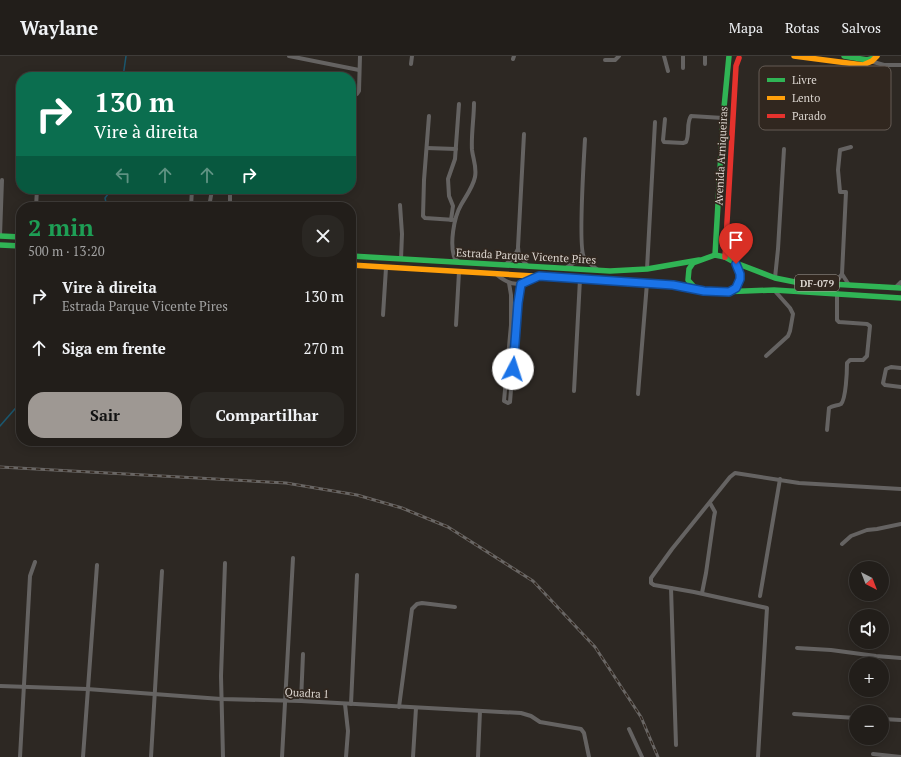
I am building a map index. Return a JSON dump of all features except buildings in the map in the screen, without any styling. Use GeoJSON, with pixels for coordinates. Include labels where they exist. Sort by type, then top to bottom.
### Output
{"type":"FeatureCollection","features":[{"type":"Feature","properties":{"kind":"main road","name":"Avenida Arniqueiras"},"geometry":{"type":"LineString","coordinates":[[715,255],[723,118],[729,56]]}},
{"type":"Feature","properties":{"kind":"main road"},"geometry":{"type":"LineString","coordinates":[[794,56],[863,65],[873,59]]}},
{"type":"Feature","properties":{"kind":"main road"},"geometry":{"type":"LineString","coordinates":[[844,56],[873,59]]}},
{"type":"Feature","properties":{"kind":"main road","name":"Avenida Arniqueiras"},"geometry":{"type":"LineString","coordinates":[[725,257],[736,66],[739,57]]}},
{"type":"Feature","properties":{"kind":"main road"},"geometry":{"type":"LineString","coordinates":[[0,236],[13,237]]}},
{"type":"Feature","properties":{"kind":"main road"},"geometry":{"type":"LineString","coordinates":[[13,237],[2,239],[0,245],[16,246]]}},
{"type":"Feature","properties":{"kind":"main road","name":"DF-079"},"geometry":{"type":"LineString","coordinates":[[699,260],[715,255],[725,257],[736,264],[775,278],[795,282],[898,288]]}},
{"type":"Feature","properties":{"kind":"main road","name":"Estrada Parque Vicente Pires"},"geometry":{"type":"LineString","coordinates":[[356,256],[624,271],[647,269],[699,260]]}},
{"type":"Feature","properties":{"kind":"main road"},"geometry":{"type":"LineString","coordinates":[[380,258],[386,268],[392,258]]}},
{"type":"Feature","properties":{"kind":"main road"},"geometry":{"type":"LineString","coordinates":[[696,290],[688,280],[688,274],[693,263],[699,260]]}},
{"type":"Feature","properties":{"kind":"main road"},"geometry":{"type":"LineString","coordinates":[[729,292],[736,288],[740,279],[740,274],[736,264]]}},
{"type":"Feature","properties":{"kind":"main road","name":"Estrada Parque Vicente Pires"},"geometry":{"type":"LineString","coordinates":[[356,266],[647,283],[673,285],[696,290]]}},
{"type":"Feature","properties":{"kind":"main road","name":"DF-079"},"geometry":{"type":"LineString","coordinates":[[696,290],[729,292],[774,290],[901,298]]}},
{"type":"Feature","properties":{"kind":"street"},"geometry":{"type":"LineString","coordinates":[[288,56],[359,70]]}},
{"type":"Feature","properties":{"kind":"street"},"geometry":{"type":"LineString","coordinates":[[356,94],[359,91],[360,56]]}},
{"type":"Feature","properties":{"kind":"street"},"geometry":{"type":"LineString","coordinates":[[411,64],[412,56]]}},
{"type":"Feature","properties":{"kind":"street"},"geometry":{"type":"LineString","coordinates":[[605,60],[615,60],[619,56]]}},
{"type":"Feature","properties":{"kind":"street"},"geometry":{"type":"LineString","coordinates":[[664,56],[668,71]]}},
{"type":"Feature","properties":{"kind":"street"},"geometry":{"type":"LineString","coordinates":[[683,56],[683,68]]}},
{"type":"Feature","properties":{"kind":"street"},"geometry":{"type":"LineString","coordinates":[[705,56],[705,64]]}},
{"type":"Feature","properties":{"kind":"street"},"geometry":{"type":"LineString","coordinates":[[873,59],[884,65],[901,65]]}},
{"type":"Feature","properties":{"kind":"street"},"geometry":{"type":"LineString","coordinates":[[453,220],[476,177],[476,164],[472,148],[474,103]]}},
{"type":"Feature","properties":{"kind":"street"},"geometry":{"type":"LineString","coordinates":[[459,104],[454,166],[448,179],[453,220],[453,251],[455,259],[459,262]]}},
{"type":"Feature","properties":{"kind":"street"},"geometry":{"type":"LineString","coordinates":[[429,116],[423,216],[425,218],[453,220]]}},
{"type":"Feature","properties":{"kind":"street"},"geometry":{"type":"LineString","coordinates":[[665,119],[664,142],[683,143],[688,139],[689,119],[691,116],[723,118]]}},
{"type":"Feature","properties":{"kind":"street"},"geometry":{"type":"LineString","coordinates":[[647,269],[654,122]]}},
{"type":"Feature","properties":{"kind":"street"},"geometry":{"type":"LineString","coordinates":[[524,134],[518,247],[521,259],[528,266]]}},
{"type":"Feature","properties":{"kind":"street"},"geometry":{"type":"LineString","coordinates":[[585,139],[582,253],[583,257],[598,270]]}},
{"type":"Feature","properties":{"kind":"street"},"geometry":{"type":"LineString","coordinates":[[835,284],[842,274],[846,192],[840,192],[838,170],[840,150],[851,147]]}},
{"type":"Feature","properties":{"kind":"street"},"geometry":{"type":"LineString","coordinates":[[427,148],[456,148]]}},
{"type":"Feature","properties":{"kind":"street"},"geometry":{"type":"LineString","coordinates":[[775,278],[784,149]]}},
{"type":"Feature","properties":{"kind":"street"},"geometry":{"type":"LineString","coordinates":[[0,236],[2,180]]}},
{"type":"Feature","properties":{"kind":"street"},"geometry":{"type":"LineString","coordinates":[[400,205],[402,234],[401,259]]}},
{"type":"Feature","properties":{"kind":"street"},"geometry":{"type":"LineString","coordinates":[[506,264],[514,257],[518,247]]}},
{"type":"Feature","properties":{"kind":"street"},"geometry":{"type":"LineString","coordinates":[[444,262],[450,257],[453,251]]}},
{"type":"Feature","properties":{"kind":"street"},"geometry":{"type":"LineString","coordinates":[[566,268],[578,260],[582,253]]}},
{"type":"Feature","properties":{"kind":"street"},"geometry":{"type":"LineString","coordinates":[[383,315],[386,268]]}},
{"type":"Feature","properties":{"kind":"street"},"geometry":{"type":"LineString","coordinates":[[456,325],[459,272]]}},
{"type":"Feature","properties":{"kind":"street"},"geometry":{"type":"LineString","coordinates":[[496,274],[510,283],[521,284],[539,276]]}},
{"type":"Feature","properties":{"kind":"street"},"geometry":{"type":"LineString","coordinates":[[842,274],[849,284]]}},
{"type":"Feature","properties":{"kind":"street"},"geometry":{"type":"LineString","coordinates":[[574,391],[580,279]]}},
{"type":"Feature","properties":{"kind":"street"},"geometry":{"type":"LineString","coordinates":[[898,288],[901,282]]}},
{"type":"Feature","properties":{"kind":"street"},"geometry":{"type":"LineString","coordinates":[[510,283],[513,325],[510,402],[508,403],[504,401],[511,357]]}},
{"type":"Feature","properties":{"kind":"street"},"geometry":{"type":"LineString","coordinates":[[638,394],[647,283]]}},
{"type":"Feature","properties":{"kind":"street"},"geometry":{"type":"LineString","coordinates":[[513,325],[521,284]]}},
{"type":"Feature","properties":{"kind":"street"},"geometry":{"type":"LineString","coordinates":[[766,356],[788,336],[793,314],[790,308],[774,290]]}},
{"type":"Feature","properties":{"kind":"street"},"geometry":{"type":"LineString","coordinates":[[827,430],[829,408],[839,405],[844,400],[847,363],[850,360],[863,360],[867,356],[870,326],[867,324],[839,322],[837,320],[837,294]]}},
{"type":"Feature","properties":{"kind":"street"},"geometry":{"type":"LineString","coordinates":[[511,303],[518,303]]}},
{"type":"Feature","properties":{"kind":"street"},"geometry":{"type":"LineString","coordinates":[[901,368],[891,367],[886,369],[884,383],[888,386],[901,387]]}},
{"type":"Feature","properties":{"kind":"street"},"geometry":{"type":"LineString","coordinates":[[758,757],[767,609],[654,585],[651,582],[651,578],[672,549],[735,473],[806,483],[901,489]]}},
{"type":"Feature","properties":{"kind":"street"},"geometry":{"type":"LineString","coordinates":[[760,596],[780,479]]}},
{"type":"Feature","properties":{"kind":"street"},"geometry":{"type":"LineString","coordinates":[[702,594],[714,517],[714,509],[710,503]]}},
{"type":"Feature","properties":{"kind":"street"},"geometry":{"type":"LineString","coordinates":[[842,544],[851,536],[863,531],[901,524]]}},
{"type":"Feature","properties":{"kind":"street"},"geometry":{"type":"LineString","coordinates":[[282,757],[293,558]]}},
{"type":"Feature","properties":{"kind":"street"},"geometry":{"type":"LineString","coordinates":[[20,757],[30,576],[35,562]]}},
{"type":"Feature","properties":{"kind":"street"},"geometry":{"type":"LineString","coordinates":[[223,757],[221,699],[225,563]]}},
{"type":"Feature","properties":{"kind":"street"},"geometry":{"type":"LineString","coordinates":[[83,757],[97,564]]}},
{"type":"Feature","properties":{"kind":"street"},"geometry":{"type":"LineString","coordinates":[[151,757],[162,571]]}},
{"type":"Feature","properties":{"kind":"street"},"geometry":{"type":"LineString","coordinates":[[351,704],[357,575]]}},
{"type":"Feature","properties":{"kind":"street"},"geometry":{"type":"LineString","coordinates":[[671,588],[676,745]]}},
{"type":"Feature","properties":{"kind":"street"},"geometry":{"type":"LineString","coordinates":[[399,707],[412,610],[417,604],[422,603],[455,607]]}},
{"type":"Feature","properties":{"kind":"street"},"geometry":{"type":"LineString","coordinates":[[797,648],[831,650],[901,658]]}},
{"type":"Feature","properties":{"kind":"street"},"geometry":{"type":"LineString","coordinates":[[301,701],[303,654]]}},
{"type":"Feature","properties":{"kind":"street","name":"Quadra 1"},"geometry":{"type":"LineString","coordinates":[[0,686],[87,689],[221,699],[285,700],[524,713],[540,722],[580,729],[584,733],[589,757]]}},
{"type":"Feature","properties":{"kind":"street"},"geometry":{"type":"LineString","coordinates":[[345,704],[348,731],[346,757]]}},
{"type":"Feature","properties":{"kind":"street"},"geometry":{"type":"LineString","coordinates":[[413,757],[416,708]]}},
{"type":"Feature","properties":{"kind":"street"},"geometry":{"type":"LineString","coordinates":[[478,757],[480,711]]}},
{"type":"Feature","properties":{"kind":"street"},"geometry":{"type":"LineString","coordinates":[[794,714],[849,718]]}},
{"type":"Feature","properties":{"kind":"street"},"geometry":{"type":"LineString","coordinates":[[889,719],[901,720]]}},
{"type":"Feature","properties":{"kind":"street"},"geometry":{"type":"LineString","coordinates":[[629,729],[642,757]]}},
{"type":"Feature","properties":{"kind":"street"},"geometry":{"type":"LineString","coordinates":[[873,754],[901,757]]}},
{"type":"Feature","properties":{"kind":"waterway"},"geometry":{"type":"LineString","coordinates":[[124,72],[126,56]]}},
{"type":"Feature","properties":{"kind":"waterway"},"geometry":{"type":"LineString","coordinates":[[106,202],[105,198],[108,194]]}},
{"type":"Feature","properties":{"kind":"waterway"},"geometry":{"type":"LineString","coordinates":[[0,426],[16,408]]}},
{"type":"Feature","properties":{"kind":"railway"},"geometry":{"type":"LineString","coordinates":[[0,467],[286,483],[357,495],[402,508],[448,527],[533,581],[595,647],[641,717],[658,757]]}},
{"type":"Feature","properties":{"kind":"traffic: fast"},"geometry":{"type":"LineString","coordinates":[[715,255],[723,118],[729,56]]}},
{"type":"Feature","properties":{"kind":"traffic: fast"},"geometry":{"type":"LineString","coordinates":[[844,56],[867,60],[874,58]]}},
{"type":"Feature","properties":{"kind":"traffic: fast"},"geometry":{"type":"LineString","coordinates":[[0,236],[16,237]]}},
{"type":"Feature","properties":{"kind":"traffic: fast"},"geometry":{"type":"LineString","coordinates":[[0,245],[16,246]]}},
{"type":"Feature","properties":{"kind":"traffic: fast"},"geometry":{"type":"LineString","coordinates":[[696,289],[688,280],[689,269],[693,263],[715,255],[725,257],[736,263],[775,278],[795,282],[901,288]]}},
{"type":"Feature","properties":{"kind":"traffic: fast"},"geometry":{"type":"LineString","coordinates":[[356,256],[610,271],[647,269],[699,260]]}},
{"type":"Feature","properties":{"kind":"traffic: fast"},"geometry":{"type":"LineString","coordinates":[[602,280],[673,285],[704,291],[720,292],[774,290],[901,298]]}},
{"type":"Feature","properties":{"kind":"traffic: slow"},"geometry":{"type":"LineString","coordinates":[[794,56],[863,65],[872,61],[877,56]]}},
{"type":"Feature","properties":{"kind":"traffic: slow"},"geometry":{"type":"LineString","coordinates":[[731,292],[735,289],[740,279],[736,263]]}},
{"type":"Feature","properties":{"kind":"traffic: slow"},"geometry":{"type":"LineString","coordinates":[[356,265],[602,280]]}},
{"type":"Feature","properties":{"kind":"traffic: jam"},"geometry":{"type":"LineString","coordinates":[[725,257],[736,66],[739,58]]}},
{"type":"Feature","properties":{"kind":"route"},"geometry":{"type":"LineString","coordinates":[[513,369],[519,290],[521,284],[539,276],[673,285],[704,291],[729,292],[736,288],[739,283],[740,274],[736,264]]}}]}
